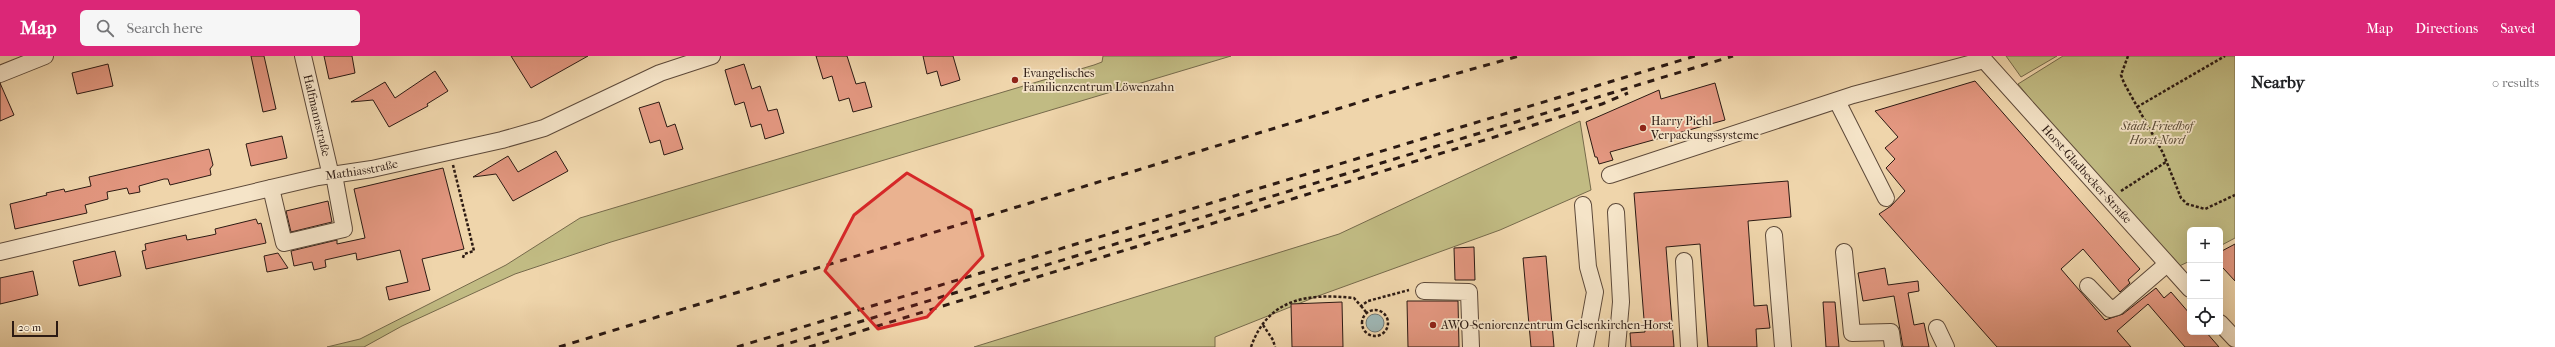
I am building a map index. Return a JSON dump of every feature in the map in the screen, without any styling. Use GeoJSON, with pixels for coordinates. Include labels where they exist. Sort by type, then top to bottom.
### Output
{"type":"FeatureCollection","features":[{"type":"Feature","properties":{"kind":"street","name":"Halfmannstraße"},"geometry":{"type":"LineString","coordinates":[[271,188],[284,243],[344,228],[303,56]]}},
{"type":"Feature","properties":{"kind":"street","name":"Mathiasstraße"},"geometry":{"type":"LineString","coordinates":[[0,252],[271,188],[450,151],[544,128],[568,119],[660,73],[712,56]]}},
{"type":"Feature","properties":{"kind":"street"},"geometry":{"type":"LineString","coordinates":[[0,74],[42,57]]}},
{"type":"Feature","properties":{"kind":"street","name":"Horst-Gladbecker-Straße"},"geometry":{"type":"LineString","coordinates":[[1837,101],[1984,60],[2187,286]]}},
{"type":"Feature","properties":{"kind":"street"},"geometry":{"type":"LineString","coordinates":[[1610,175],[1837,101],[1886,198]]}},
{"type":"Feature","properties":{"kind":"street"},"geometry":{"type":"LineString","coordinates":[[1583,205],[1588,267],[1595,292],[1585,347]]}},
{"type":"Feature","properties":{"kind":"street"},"geometry":{"type":"LineString","coordinates":[[1616,212],[1621,302],[1617,347]]}},
{"type":"Feature","properties":{"kind":"street"},"geometry":{"type":"LineString","coordinates":[[1774,235],[1783,347]]}},
{"type":"Feature","properties":{"kind":"street"},"geometry":{"type":"LineString","coordinates":[[1844,252],[1852,333],[1891,332],[1893,347]]}},
{"type":"Feature","properties":{"kind":"street"},"geometry":{"type":"LineString","coordinates":[[1684,261],[1689,347]]}},
{"type":"Feature","properties":{"kind":"street"},"geometry":{"type":"LineString","coordinates":[[2088,286],[2110,309],[2117,307],[2167,264]]}},
{"type":"Feature","properties":{"kind":"street"},"geometry":{"type":"LineString","coordinates":[[1424,291],[1469,292],[1471,347]]}},
{"type":"Feature","properties":{"kind":"street"},"geometry":{"type":"LineString","coordinates":[[2223,325],[2235,339]]}},
{"type":"Feature","properties":{"kind":"street"},"geometry":{"type":"LineString","coordinates":[[1937,328],[1946,347]]}},
{"type":"Feature","properties":{"kind":"path"},"geometry":{"type":"LineString","coordinates":[[2128,56],[2121,75],[2166,162],[2181,198],[2191,206],[2205,209],[2235,195]]}},
{"type":"Feature","properties":{"kind":"path"},"geometry":{"type":"LineString","coordinates":[[2137,107],[2225,56]]}},
{"type":"Feature","properties":{"kind":"path"},"geometry":{"type":"LineString","coordinates":[[450,151],[474,251],[464,254],[463,258]]}},
{"type":"Feature","properties":{"kind":"path"},"geometry":{"type":"LineString","coordinates":[[2109,199],[2166,162]]}},
{"type":"Feature","properties":{"kind":"path"},"geometry":{"type":"LineString","coordinates":[[1361,306],[1368,301],[1395,293],[1410,290],[1424,291]]}},
{"type":"Feature","properties":{"kind":"path"},"geometry":{"type":"LineString","coordinates":[[1251,347],[1263,324],[1279,307],[1302,298],[1329,295],[1354,298],[1366,312]]}},
{"type":"Feature","properties":{"kind":"path"},"geometry":{"type":"LineString","coordinates":[[1377,309],[1386,315],[1388,326],[1386,331],[1376,336],[1366,332],[1362,322],[1366,312],[1377,309]]}},
{"type":"Feature","properties":{"kind":"path"},"geometry":{"type":"LineString","coordinates":[[1263,324],[1273,340],[1275,347]]}},
{"type":"Feature","properties":{"kind":"highlighted area"},"geometry":{"type":"Polygon","coordinates":[[[907,173],[971,210],[983,256],[927,317],[878,329],[825,271],[854,215],[907,173]]]}},
{"type":"Feature","properties":{"kind":"green space"},"geometry":{"type":"Polygon","coordinates":[[[1103,56],[1231,56],[611,242],[515,274],[402,326],[364,347],[327,347],[360,339],[506,265],[580,218],[1094,65],[1102,62],[1103,56]]]}},
{"type":"Feature","properties":{"kind":"green space"},"geometry":{"type":"Polygon","coordinates":[[[2006,56],[2057,56],[2021,77],[2006,56]]]}},
{"type":"Feature","properties":{"kind":"green space","name":"Städt. Friedhof Horst-Nord"},"geometry":{"type":"Polygon","coordinates":[[[2063,56],[2235,56],[2235,238],[2223,244],[2223,227],[2187,227],[2187,262],[2173,269],[2118,206],[2018,84],[2063,56]]]}},
{"type":"Feature","properties":{"kind":"green space"},"geometry":{"type":"Polygon","coordinates":[[[1580,121],[1591,190],[1500,230],[1318,296],[1215,337],[1215,347],[974,347],[1339,234],[1580,121]]]}},
{"type":"Feature","properties":{"kind":"water"},"geometry":{"type":"Polygon","coordinates":[[[1375,314],[1381,317],[1384,323],[1381,329],[1375,332],[1369,329],[1366,323],[1369,317],[1375,314]]]}},
{"type":"Feature","properties":{"kind":"building"},"geometry":{"type":"Polygon","coordinates":[[[251,56],[264,56],[276,109],[263,112],[251,56]]]}},
{"type":"Feature","properties":{"kind":"building"},"geometry":{"type":"Polygon","coordinates":[[[324,56],[352,56],[355,73],[329,79],[324,56]]]}},
{"type":"Feature","properties":{"kind":"building"},"geometry":{"type":"Polygon","coordinates":[[[511,56],[588,56],[531,88],[511,56]]]}},
{"type":"Feature","properties":{"kind":"building"},"geometry":{"type":"Polygon","coordinates":[[[816,56],[847,56],[856,84],[865,82],[872,107],[853,112],[849,98],[839,101],[832,76],[823,79],[816,56]]]}},
{"type":"Feature","properties":{"kind":"building"},"geometry":{"type":"Polygon","coordinates":[[[923,56],[953,56],[960,80],[941,86],[937,71],[927,74],[923,56]]]}},
{"type":"Feature","properties":{"kind":"building"},"geometry":{"type":"Polygon","coordinates":[[[108,64],[113,86],[77,94],[72,73],[108,64]]]}},
{"type":"Feature","properties":{"kind":"building"},"geometry":{"type":"Polygon","coordinates":[[[744,64],[752,89],[760,86],[768,111],[777,109],[784,133],[765,139],[761,124],[751,127],[744,102],[735,105],[725,70],[744,64]]]}},
{"type":"Feature","properties":{"kind":"building"},"geometry":{"type":"Polygon","coordinates":[[[435,71],[448,91],[427,104],[428,106],[389,127],[373,100],[351,102],[385,82],[395,98],[435,71]]]}},
{"type":"Feature","properties":{"kind":"building"},"geometry":{"type":"Polygon","coordinates":[[[1975,81],[2140,269],[2128,280],[2130,283],[2120,292],[2083,249],[2061,269],[2105,320],[2123,314],[2156,288],[2164,298],[2171,292],[2187,311],[2187,335],[2209,335],[2219,347],[2185,347],[2148,304],[2117,331],[2131,347],[1997,347],[1879,214],[1891,206],[1905,191],[1886,168],[1895,159],[1885,148],[1898,137],[1875,111],[1975,81]]]}},
{"type":"Feature","properties":{"kind":"building"},"geometry":{"type":"Polygon","coordinates":[[[0,83],[14,115],[0,121],[0,83]]]}},
{"type":"Feature","properties":{"kind":"building","name":"Harry Piehl Verpackungssysteme"},"geometry":{"type":"Polygon","coordinates":[[[1715,83],[1725,120],[1610,152],[1613,160],[1599,164],[1597,157],[1595,157],[1586,122],[1659,90],[1661,99],[1715,83]]]}},
{"type":"Feature","properties":{"kind":"building"},"geometry":{"type":"Polygon","coordinates":[[[659,102],[667,127],[675,124],[683,149],[664,155],[660,140],[650,143],[639,108],[659,102]]]}},
{"type":"Feature","properties":{"kind":"building"},"geometry":{"type":"Polygon","coordinates":[[[282,136],[287,158],[251,166],[246,144],[282,136]]]}},
{"type":"Feature","properties":{"kind":"building"},"geometry":{"type":"Polygon","coordinates":[[[209,149],[213,165],[210,169],[211,175],[170,185],[168,179],[164,179],[139,186],[140,192],[129,194],[127,188],[107,192],[108,199],[85,205],[87,213],[15,229],[10,204],[47,195],[46,193],[64,189],[65,192],[91,186],[89,177],[209,149]]]}},
{"type":"Feature","properties":{"kind":"building"},"geometry":{"type":"Polygon","coordinates":[[[556,151],[568,171],[513,201],[496,174],[473,177],[508,156],[518,172],[556,151]]]}},
{"type":"Feature","properties":{"kind":"building"},"geometry":{"type":"Polygon","coordinates":[[[443,168],[464,249],[422,259],[430,290],[389,300],[386,287],[408,282],[400,250],[357,260],[356,253],[325,260],[326,267],[314,270],[312,262],[294,266],[291,251],[337,240],[337,244],[365,238],[354,189],[443,168]]]}},
{"type":"Feature","properties":{"kind":"building"},"geometry":{"type":"Polygon","coordinates":[[[1788,181],[1791,217],[1748,221],[1754,306],[1767,305],[1770,328],[1756,329],[1757,347],[1708,347],[1700,244],[1666,247],[1674,347],[1631,347],[1630,333],[1645,332],[1634,193],[1788,181]]]}},
{"type":"Feature","properties":{"kind":"building"},"geometry":{"type":"Polygon","coordinates":[[[328,201],[332,222],[291,232],[286,211],[328,201]]]}},
{"type":"Feature","properties":{"kind":"building"},"geometry":{"type":"Polygon","coordinates":[[[256,219],[258,224],[261,223],[266,243],[146,269],[142,251],[146,250],[145,244],[186,235],[187,240],[212,235],[216,234],[215,229],[256,219]]]}},
{"type":"Feature","properties":{"kind":"building"},"geometry":{"type":"Polygon","coordinates":[[[2235,244],[2235,281],[2223,268],[2223,250],[2235,244]]]}},
{"type":"Feature","properties":{"kind":"building"},"geometry":{"type":"Polygon","coordinates":[[[1474,247],[1475,280],[1455,280],[1454,248],[1474,247]]]}},
{"type":"Feature","properties":{"kind":"building"},"geometry":{"type":"Polygon","coordinates":[[[115,251],[121,276],[79,286],[73,261],[115,251]]]}},
{"type":"Feature","properties":{"kind":"building"},"geometry":{"type":"Polygon","coordinates":[[[278,253],[288,268],[267,272],[264,256],[278,253]]]}},
{"type":"Feature","properties":{"kind":"building"},"geometry":{"type":"Polygon","coordinates":[[[1546,256],[1554,347],[1531,347],[1523,258],[1546,256]]]}},
{"type":"Feature","properties":{"kind":"building"},"geometry":{"type":"Polygon","coordinates":[[[1885,268],[1888,285],[1918,281],[1919,291],[1908,293],[1914,325],[1924,323],[1929,347],[1903,347],[1894,296],[1863,301],[1858,273],[1885,268]]]}},
{"type":"Feature","properties":{"kind":"building"},"geometry":{"type":"Polygon","coordinates":[[[33,271],[38,295],[0,304],[0,278],[33,271]]]}},
{"type":"Feature","properties":{"kind":"building","name":"AWO-Seniorenzentrum Gelsenkirchen-Horst"},"geometry":{"type":"Polygon","coordinates":[[[1407,301],[1458,301],[1459,347],[1408,347],[1407,301]]]}},
{"type":"Feature","properties":{"kind":"building"},"geometry":{"type":"Polygon","coordinates":[[[1342,302],[1343,347],[1292,347],[1291,304],[1342,302]]]}},
{"type":"Feature","properties":{"kind":"building"},"geometry":{"type":"Polygon","coordinates":[[[1823,302],[1835,302],[1839,347],[1826,347],[1823,302]]]}},
{"type":"Feature","properties":{"kind":"railway"},"geometry":{"type":"LineString","coordinates":[[559,347],[1419,84],[1519,56]]}},
{"type":"Feature","properties":{"kind":"railway"},"geometry":{"type":"LineString","coordinates":[[737,347],[1695,56]]}},
{"type":"Feature","properties":{"kind":"railway"},"geometry":{"type":"LineString","coordinates":[[777,347],[1733,56]]}},
{"type":"Feature","properties":{"kind":"railway"},"geometry":{"type":"LineString","coordinates":[[809,347],[1602,104],[1628,93]]}},
{"type":"Feature","properties":{"kind":"place","name":"Evangelisches Familienzentrum Löwenzahn"},"geometry":{"type":"Point","coordinates":[1015,80]}},
{"type":"Feature","properties":{"kind":"place","name":"Harry Piehl Verpackungssysteme"},"geometry":{"type":"Point","coordinates":[1643,128]}},
{"type":"Feature","properties":{"kind":"place","name":"AWO-Seniorenzentrum Gelsenkirchen-Horst"},"geometry":{"type":"Point","coordinates":[1433,325]}}]}
